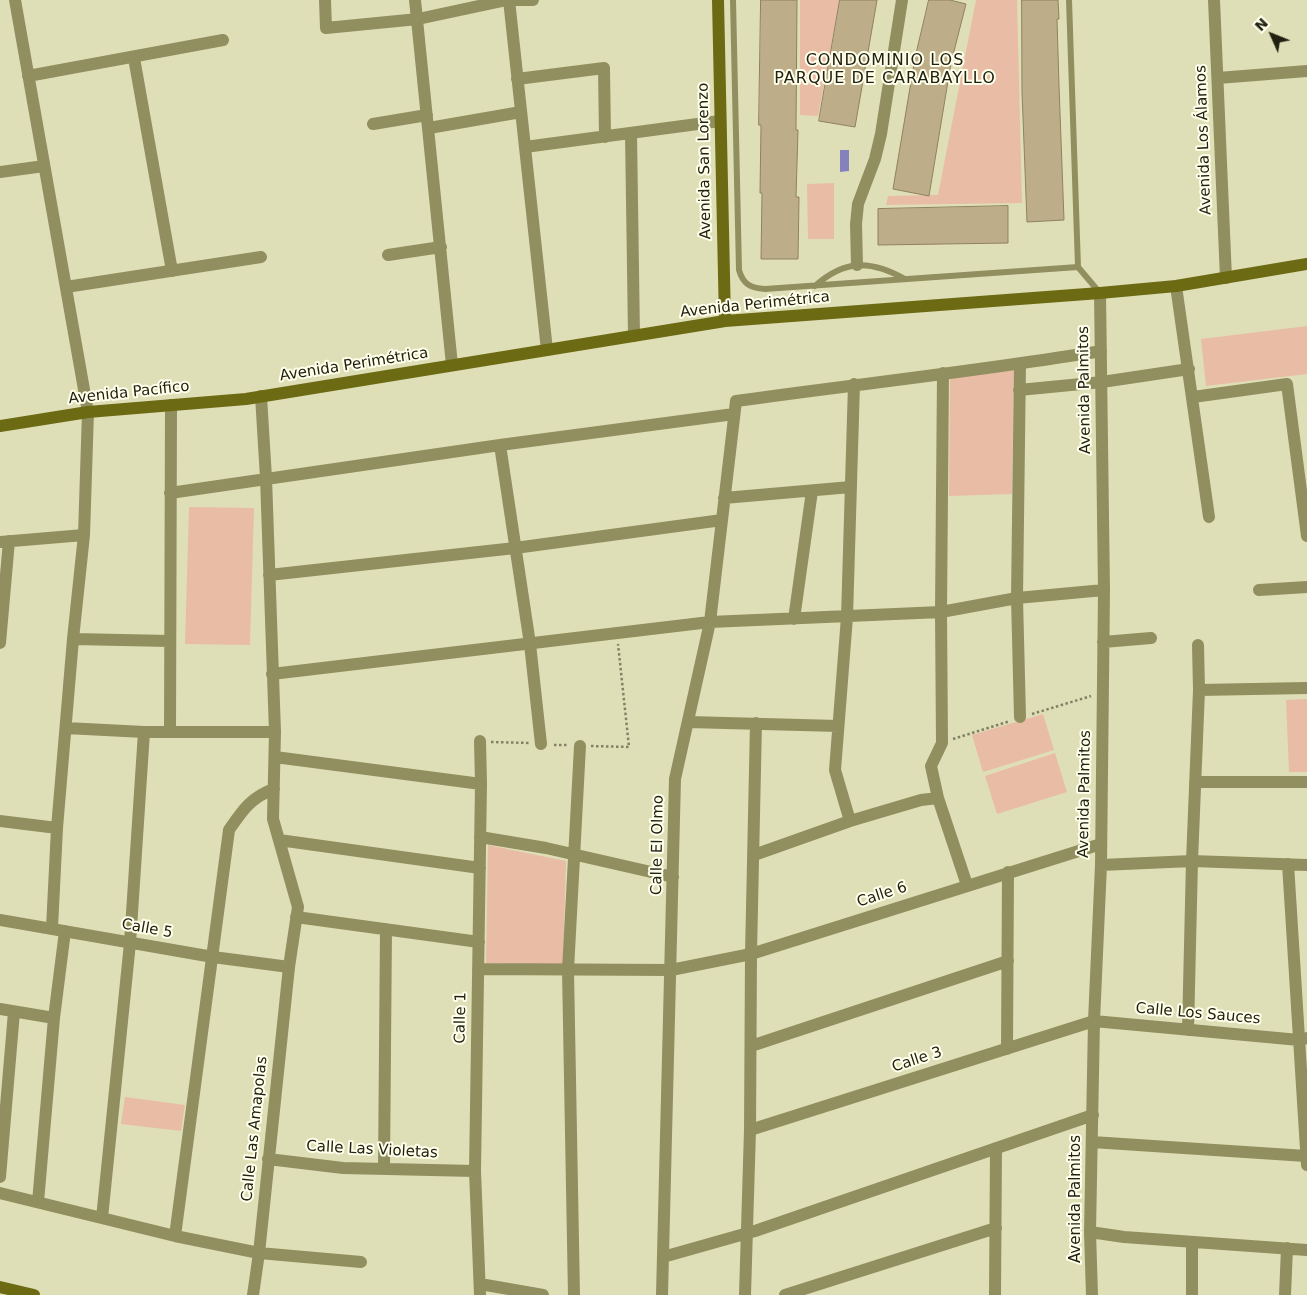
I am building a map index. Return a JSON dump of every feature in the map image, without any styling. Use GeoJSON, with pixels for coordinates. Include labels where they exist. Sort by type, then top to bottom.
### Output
{"type":"FeatureCollection","features":[{"type":"Feature","properties":{"kind":"street"},"geometry":{"type":"LineString","coordinates":[[15,0],[88,412],[84,535],[57,828],[52,928]]}},
{"type":"Feature","properties":{"kind":"street"},"geometry":{"type":"LineString","coordinates":[[325,0],[326,28],[418,19],[501,1],[517,80],[547,350]]}},
{"type":"Feature","properties":{"kind":"street"},"geometry":{"type":"LineString","coordinates":[[415,0],[452,365]]}},
{"type":"Feature","properties":{"kind":"street"},"geometry":{"type":"LineString","coordinates":[[513,0],[533,0]]}},
{"type":"Feature","properties":{"kind":"street","name":"Avenida San Lorenzo"},"geometry":{"type":"LineString","coordinates":[[718,0],[725,321]]}},
{"type":"Feature","properties":{"kind":"street"},"geometry":{"type":"LineString","coordinates":[[857,265],[856,224],[858,204],[875,160],[881,134],[902,0]]}},
{"type":"Feature","properties":{"kind":"street","name":"Avenida Los Álamos"},"geometry":{"type":"LineString","coordinates":[[1214,0],[1226,278]]}},
{"type":"Feature","properties":{"kind":"street"},"geometry":{"type":"LineString","coordinates":[[28,76],[134,58],[223,40]]}},
{"type":"Feature","properties":{"kind":"street"},"geometry":{"type":"LineString","coordinates":[[134,58],[172,271]]}},
{"type":"Feature","properties":{"kind":"street"},"geometry":{"type":"LineString","coordinates":[[517,80],[604,68],[605,137]]}},
{"type":"Feature","properties":{"kind":"street"},"geometry":{"type":"LineString","coordinates":[[1218,78],[1307,71]]}},
{"type":"Feature","properties":{"kind":"street"},"geometry":{"type":"LineString","coordinates":[[428,128],[521,112]]}},
{"type":"Feature","properties":{"kind":"street"},"geometry":{"type":"LineString","coordinates":[[374,124],[427,115]]}},
{"type":"Feature","properties":{"kind":"street"},"geometry":{"type":"LineString","coordinates":[[525,147],[720,121]]}},
{"type":"Feature","properties":{"kind":"street"},"geometry":{"type":"LineString","coordinates":[[631,133],[634,336]]}},
{"type":"Feature","properties":{"kind":"street"},"geometry":{"type":"LineString","coordinates":[[0,172],[44,166]]}},
{"type":"Feature","properties":{"kind":"street"},"geometry":{"type":"LineString","coordinates":[[388,255],[440,247]]}},
{"type":"Feature","properties":{"kind":"street"},"geometry":{"type":"LineString","coordinates":[[66,287],[261,257]]}},
{"type":"Feature","properties":{"kind":"street","name":"Avenida Perimétrica"},"geometry":{"type":"LineString","coordinates":[[261,396],[725,321],[1100,294],[1176,286],[1307,264]]}},
{"type":"Feature","properties":{"kind":"street"},"geometry":{"type":"LineString","coordinates":[[1176,286],[1209,517]]}},
{"type":"Feature","properties":{"kind":"street","name":"Avenida Palmitos"},"geometry":{"type":"LineString","coordinates":[[1092,1295],[1090,1232],[1094,1021],[1101,865],[1104,590],[1100,294]]}},
{"type":"Feature","properties":{"kind":"street"},"geometry":{"type":"LineString","coordinates":[[850,821],[835,770],[847,616],[854,384],[1020,364],[1101,351]]}},
{"type":"Feature","properties":{"kind":"street"},"geometry":{"type":"LineString","coordinates":[[1020,364],[1017,598],[1020,717]]}},
{"type":"Feature","properties":{"kind":"street"},"geometry":{"type":"LineString","coordinates":[[1020,390],[1102,382],[1189,369]]}},
{"type":"Feature","properties":{"kind":"street"},"geometry":{"type":"LineString","coordinates":[[943,373],[942,743],[931,766],[938,798],[967,886]]}},
{"type":"Feature","properties":{"kind":"street","name":"Calle El Olmo"},"geometry":{"type":"LineString","coordinates":[[662,1295],[675,779],[710,622],[736,401],[854,384]]}},
{"type":"Feature","properties":{"kind":"street"},"geometry":{"type":"LineString","coordinates":[[1193,396],[1287,384],[1307,536]]}},
{"type":"Feature","properties":{"kind":"street","name":"Avenida Pacífico"},"geometry":{"type":"LineString","coordinates":[[0,426],[88,412],[261,396]]}},
{"type":"Feature","properties":{"kind":"street","name":"Calle Las Amapolas"},"geometry":{"type":"LineString","coordinates":[[253,1295],[289,967],[298,907],[273,819],[276,732],[261,396]]}},
{"type":"Feature","properties":{"kind":"street"},"geometry":{"type":"LineString","coordinates":[[170,405],[170,732]]}},
{"type":"Feature","properties":{"kind":"street"},"geometry":{"type":"LineString","coordinates":[[170,493],[500,445],[734,414]]}},
{"type":"Feature","properties":{"kind":"street"},"geometry":{"type":"LineString","coordinates":[[500,445],[530,644],[540,744]]}},
{"type":"Feature","properties":{"kind":"street"},"geometry":{"type":"LineString","coordinates":[[724,498],[851,487]]}},
{"type":"Feature","properties":{"kind":"street"},"geometry":{"type":"LineString","coordinates":[[794,619],[812,491]]}},
{"type":"Feature","properties":{"kind":"street"},"geometry":{"type":"LineString","coordinates":[[269,576],[515,548],[722,520]]}},
{"type":"Feature","properties":{"kind":"street"},"geometry":{"type":"LineString","coordinates":[[0,643],[4,541],[84,535]]}},
{"type":"Feature","properties":{"kind":"street"},"geometry":{"type":"LineString","coordinates":[[1259,590],[1307,587]]}},
{"type":"Feature","properties":{"kind":"street"},"geometry":{"type":"LineString","coordinates":[[272,674],[710,622],[941,612],[1017,598],[1104,590]]}},
{"type":"Feature","properties":{"kind":"street"},"geometry":{"type":"LineString","coordinates":[[1103,642],[1151,638]]}},
{"type":"Feature","properties":{"kind":"street"},"geometry":{"type":"LineString","coordinates":[[73,639],[170,641]]}},
{"type":"Feature","properties":{"kind":"street"},"geometry":{"type":"LineString","coordinates":[[1188,1030],[1199,690],[1198,645]]}},
{"type":"Feature","properties":{"kind":"street"},"geometry":{"type":"LineString","coordinates":[[1199,690],[1307,688]]}},
{"type":"Feature","properties":{"kind":"street"},"geometry":{"type":"LineString","coordinates":[[688,722],[838,726]]}},
{"type":"Feature","properties":{"kind":"street"},"geometry":{"type":"LineString","coordinates":[[744,1295],[750,1130],[751,954],[756,723]]}},
{"type":"Feature","properties":{"kind":"street"},"geometry":{"type":"LineString","coordinates":[[66,728],[144,732],[276,732]]}},
{"type":"Feature","properties":{"kind":"street"},"geometry":{"type":"LineString","coordinates":[[102,1218],[130,943],[144,732]]}},
{"type":"Feature","properties":{"kind":"street","name":"Calle 1"},"geometry":{"type":"LineString","coordinates":[[480,741],[475,1171],[480,1290]]}},
{"type":"Feature","properties":{"kind":"street"},"geometry":{"type":"LineString","coordinates":[[574,1295],[568,970],[580,746]]}},
{"type":"Feature","properties":{"kind":"street"},"geometry":{"type":"LineString","coordinates":[[275,757],[481,784]]}},
{"type":"Feature","properties":{"kind":"street"},"geometry":{"type":"LineString","coordinates":[[1195,782],[1307,782]]}},
{"type":"Feature","properties":{"kind":"street"},"geometry":{"type":"LineString","coordinates":[[175,1236],[229,830],[250,802],[258,796],[274,790]]}},
{"type":"Feature","properties":{"kind":"street"},"geometry":{"type":"LineString","coordinates":[[754,856],[850,821],[921,800],[938,798]]}},
{"type":"Feature","properties":{"kind":"street"},"geometry":{"type":"LineString","coordinates":[[0,821],[57,828]]}},
{"type":"Feature","properties":{"kind":"street"},"geometry":{"type":"LineString","coordinates":[[480,837],[574,854],[673,877]]}},
{"type":"Feature","properties":{"kind":"street"},"geometry":{"type":"LineString","coordinates":[[279,840],[480,868]]}},
{"type":"Feature","properties":{"kind":"street","name":"Calle 6"},"geometry":{"type":"LineString","coordinates":[[478,969],[671,970],[751,954],[1101,844]]}},
{"type":"Feature","properties":{"kind":"street"},"geometry":{"type":"LineString","coordinates":[[1101,865],[1192,861],[1307,865]]}},
{"type":"Feature","properties":{"kind":"street"},"geometry":{"type":"LineString","coordinates":[[1288,864],[1303,1039],[1307,1165]]}},
{"type":"Feature","properties":{"kind":"street"},"geometry":{"type":"LineString","coordinates":[[1007,1048],[1008,872]]}},
{"type":"Feature","properties":{"kind":"street"},"geometry":{"type":"LineString","coordinates":[[296,917],[478,942]]}},
{"type":"Feature","properties":{"kind":"street","name":"Calle 5"},"geometry":{"type":"LineString","coordinates":[[0,920],[213,957],[289,967]]}},
{"type":"Feature","properties":{"kind":"street"},"geometry":{"type":"LineString","coordinates":[[384,1169],[386,929]]}},
{"type":"Feature","properties":{"kind":"street"},"geometry":{"type":"LineString","coordinates":[[38,1202],[54,1018],[65,931]]}},
{"type":"Feature","properties":{"kind":"street"},"geometry":{"type":"LineString","coordinates":[[751,1046],[1008,961]]}},
{"type":"Feature","properties":{"kind":"street"},"geometry":{"type":"LineString","coordinates":[[0,1009],[54,1018]]}},
{"type":"Feature","properties":{"kind":"street"},"geometry":{"type":"LineString","coordinates":[[0,1177],[14,1012]]}},
{"type":"Feature","properties":{"kind":"street","name":"Calle Los Sauces"},"geometry":{"type":"LineString","coordinates":[[1094,1021],[1303,1039]]}},
{"type":"Feature","properties":{"kind":"street","name":"Calle 3"},"geometry":{"type":"LineString","coordinates":[[750,1130],[1094,1021]]}},
{"type":"Feature","properties":{"kind":"street"},"geometry":{"type":"LineString","coordinates":[[663,1257],[747,1233],[1093,1115]]}},
{"type":"Feature","properties":{"kind":"street"},"geometry":{"type":"LineString","coordinates":[[1092,1142],[1306,1156]]}},
{"type":"Feature","properties":{"kind":"street"},"geometry":{"type":"LineString","coordinates":[[995,1295],[996,1148]]}},
{"type":"Feature","properties":{"kind":"street","name":"Calle Las Violetas"},"geometry":{"type":"LineString","coordinates":[[268,1159],[343,1168],[475,1171]]}},
{"type":"Feature","properties":{"kind":"street"},"geometry":{"type":"LineString","coordinates":[[0,1193],[175,1236],[259,1253],[361,1262]]}},
{"type":"Feature","properties":{"kind":"street"},"geometry":{"type":"LineString","coordinates":[[784,1295],[996,1228]]}},
{"type":"Feature","properties":{"kind":"street"},"geometry":{"type":"LineString","coordinates":[[1090,1232],[1124,1237],[1307,1250]]}},
{"type":"Feature","properties":{"kind":"street"},"geometry":{"type":"LineString","coordinates":[[1192,1242],[1192,1295]]}},
{"type":"Feature","properties":{"kind":"street"},"geometry":{"type":"LineString","coordinates":[[1285,1295],[1287,1248]]}},
{"type":"Feature","properties":{"kind":"street"},"geometry":{"type":"LineString","coordinates":[[0,1287],[34,1295]]}},
{"type":"Feature","properties":{"kind":"street"},"geometry":{"type":"LineString","coordinates":[[480,1290],[543,1295]]}},
{"type":"Feature","properties":{"kind":"lane"},"geometry":{"type":"LineString","coordinates":[[734,0],[739,270],[741,278],[747,285],[755,289],[765,290],[1078,267]]}},
{"type":"Feature","properties":{"kind":"lane"},"geometry":{"type":"LineString","coordinates":[[1069,0],[1078,267],[1100,294]]}},
{"type":"Feature","properties":{"kind":"lane"},"geometry":{"type":"LineString","coordinates":[[815,286],[827,275],[840,269],[857,265],[875,266],[889,270],[906,279]]}},
{"type":"Feature","properties":{"kind":"path"},"geometry":{"type":"LineString","coordinates":[[616,633],[629,747]]}},
{"type":"Feature","properties":{"kind":"shaded area"},"geometry":{"type":"Polygon","coordinates":[[[800,0],[840,0],[818,116],[800,115],[800,0]]]}},
{"type":"Feature","properties":{"kind":"shaded area"},"geometry":{"type":"Polygon","coordinates":[[[976,0],[1017,0],[1022,203],[886,205],[888,196],[938,195],[976,0]]]}},
{"type":"Feature","properties":{"kind":"shaded area"},"geometry":{"type":"Polygon","coordinates":[[[840,150],[849,150],[849,171],[840,172],[840,150]]]}},
{"type":"Feature","properties":{"kind":"shaded area"},"geometry":{"type":"Polygon","coordinates":[[[834,183],[834,239],[808,239],[807,184],[834,183]]]}},
{"type":"Feature","properties":{"kind":"shaded area"},"geometry":{"type":"Polygon","coordinates":[[[1307,326],[1307,374],[1206,386],[1201,339],[1307,326]]]}},
{"type":"Feature","properties":{"kind":"shaded area"},"geometry":{"type":"Polygon","coordinates":[[[1014,368],[1012,494],[949,496],[950,375],[1014,368]]]}},
{"type":"Feature","properties":{"kind":"shaded area"},"geometry":{"type":"Polygon","coordinates":[[[189,507],[254,508],[250,645],[185,644],[189,507]]]}},
{"type":"Feature","properties":{"kind":"shaded area"},"geometry":{"type":"Polygon","coordinates":[[[1307,699],[1307,772],[1289,772],[1286,700],[1307,699]]]}},
{"type":"Feature","properties":{"kind":"shaded area"},"geometry":{"type":"Polygon","coordinates":[[[1043,714],[1054,750],[983,772],[972,735],[1043,714]]]}},
{"type":"Feature","properties":{"kind":"shaded area"},"geometry":{"type":"Polygon","coordinates":[[[1055,753],[1067,792],[997,814],[985,776],[1055,753]]]}},
{"type":"Feature","properties":{"kind":"shaded area"},"geometry":{"type":"Polygon","coordinates":[[[488,845],[566,861],[563,965],[486,963],[488,845]]]}},
{"type":"Feature","properties":{"kind":"shaded area"},"geometry":{"type":"Polygon","coordinates":[[[125,1097],[185,1105],[181,1131],[121,1124],[125,1097]]]}},
{"type":"Feature","properties":{"kind":"building"},"geometry":{"type":"Polygon","coordinates":[[[761,0],[797,0],[796,130],[798,130],[796,197],[799,197],[798,259],[761,259],[761,125],[759,125],[761,0]]]}},
{"type":"Feature","properties":{"kind":"building"},"geometry":{"type":"Polygon","coordinates":[[[840,0],[877,0],[855,127],[819,121],[840,0]]]}},
{"type":"Feature","properties":{"kind":"building"},"geometry":{"type":"Polygon","coordinates":[[[929,0],[950,0],[966,4],[951,63],[929,196],[893,189],[915,58],[929,0]]]}},
{"type":"Feature","properties":{"kind":"building"},"geometry":{"type":"Polygon","coordinates":[[[1022,0],[1058,0],[1059,19],[1057,19],[1064,220],[1027,222],[1022,92],[1022,0]]]}},
{"type":"Feature","properties":{"kind":"building"},"geometry":{"type":"Polygon","coordinates":[[[1008,206],[1008,243],[878,245],[878,209],[1008,206]]]}},
{"type":"Feature","properties":{"kind":"district","name":"CONDOMINIO LOS PARQUE DE CARABAYLLO"},"geometry":{"type":"Point","coordinates":[885,70]}}]}
